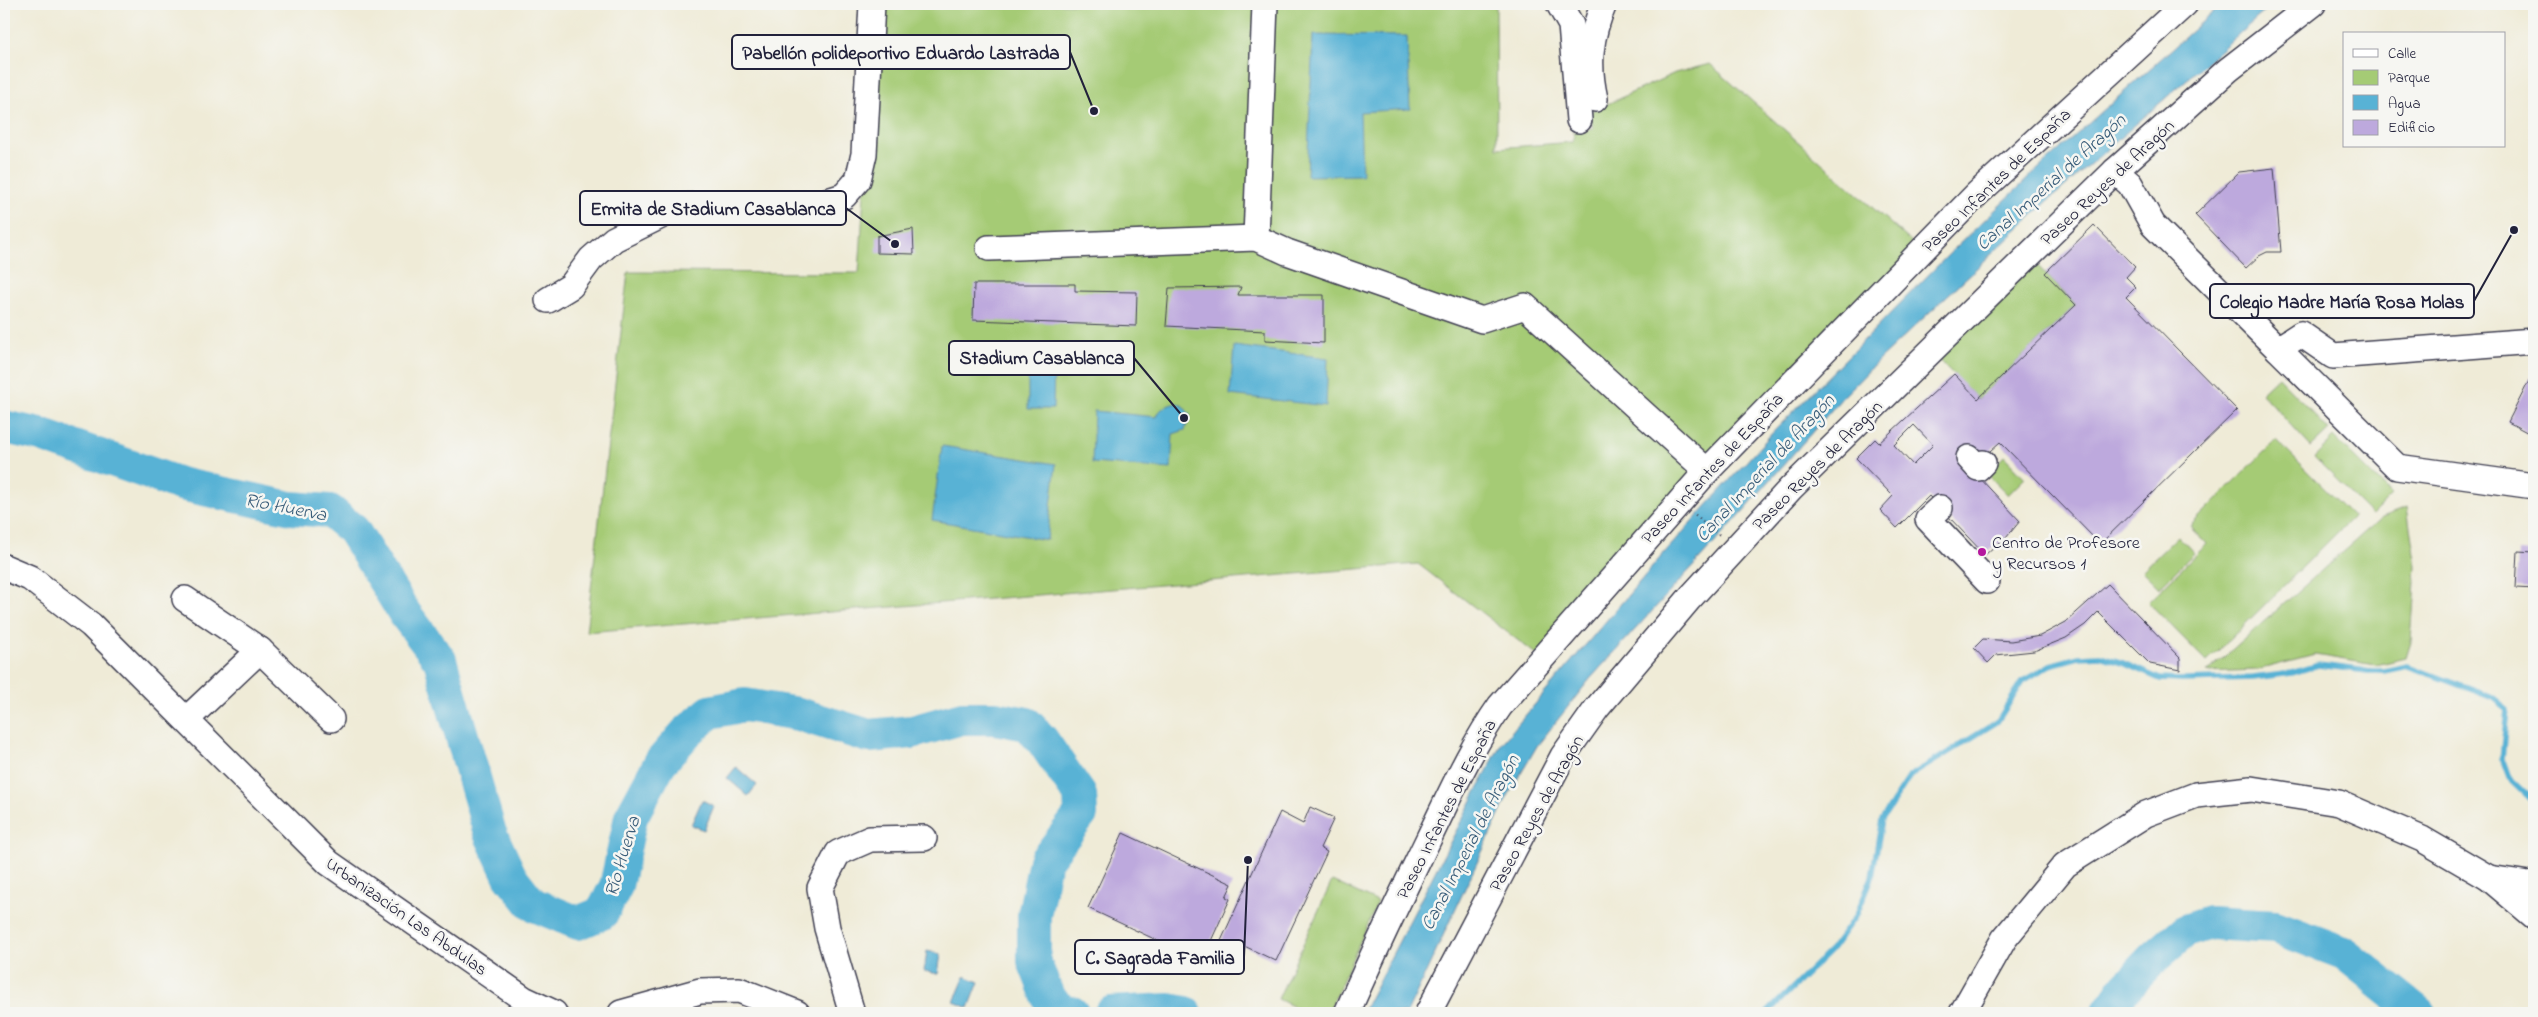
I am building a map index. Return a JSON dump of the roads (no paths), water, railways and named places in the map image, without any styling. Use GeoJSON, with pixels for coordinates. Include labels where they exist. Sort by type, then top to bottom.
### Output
{"type":"FeatureCollection","features":[{"type":"Feature","properties":{"kind":"street"},"geometry":{"type":"LineString","coordinates":[[548,300],[572,286],[591,259],[614,239],[681,206],[818,204],[844,196],[858,180],[864,154],[872,4]]}},
{"type":"Feature","properties":{"kind":"street"},"geometry":{"type":"LineString","coordinates":[[1256,238],[1265,4]]}},
{"type":"Feature","properties":{"kind":"street"},"geometry":{"type":"LineString","coordinates":[[1559,4],[1571,25],[1579,120]]}},
{"type":"Feature","properties":{"kind":"street"},"geometry":{"type":"LineString","coordinates":[[1595,98],[1590,70],[1592,38],[1604,4]]}},
{"type":"Feature","properties":{"kind":"street","name":"Paseo Infantes de España"},"geometry":{"type":"LineString","coordinates":[[1347,1013],[1366,968],[1450,794],[1490,720],[1582,611],[1707,471],[1977,194],[2185,4]]}},
{"type":"Feature","properties":{"kind":"street","name":"Paseo Reyes de Aragón"},"geometry":{"type":"LineString","coordinates":[[1428,1013],[1563,756],[1597,708],[1695,592],[1791,488],[2115,172],[2228,70],[2313,4]]}},
{"type":"Feature","properties":{"kind":"street"},"geometry":{"type":"LineString","coordinates":[[1571,25],[1592,38]]}},
{"type":"Feature","properties":{"kind":"street"},"geometry":{"type":"LineString","coordinates":[[2115,172],[2130,184],[2153,225],[2397,467],[2534,486]]}},
{"type":"Feature","properties":{"kind":"street"},"geometry":{"type":"LineString","coordinates":[[989,248],[1256,238],[1287,252],[1482,320],[1525,306],[1707,471]]}},
{"type":"Feature","properties":{"kind":"street"},"geometry":{"type":"LineString","coordinates":[[2278,349],[2301,334],[2333,356],[2534,341]]}},
{"type":"Feature","properties":{"kind":"street"},"geometry":{"type":"LineString","coordinates":[[1940,508],[1928,519],[1987,581]]}},
{"type":"Feature","properties":{"kind":"street","name":"Urbanización Las Abdulas"},"geometry":{"type":"LineString","coordinates":[[4,567],[30,578],[91,624],[329,863],[524,999],[554,1013]]}},
{"type":"Feature","properties":{"kind":"street"},"geometry":{"type":"LineString","coordinates":[[185,599],[260,650],[331,719]]}},
{"type":"Feature","properties":{"kind":"street"},"geometry":{"type":"LineString","coordinates":[[187,719],[260,650]]}},
{"type":"Feature","properties":{"kind":"street"},"geometry":{"type":"LineString","coordinates":[[1962,1013],[2004,939],[2064,865],[2146,814],[2196,795],[2251,789],[2339,803],[2422,839],[2489,878],[2534,916]]}},
{"type":"Feature","properties":{"kind":"street"},"geometry":{"type":"LineString","coordinates":[[852,1013],[827,928],[820,888],[838,853],[870,839],[924,838]]}},
{"type":"Feature","properties":{"kind":"street"},"geometry":{"type":"LineString","coordinates":[[2489,878],[2534,883]]}},
{"type":"Feature","properties":{"kind":"street"},"geometry":{"type":"LineString","coordinates":[[622,1013],[700,991],[739,990],[797,1013]]}},
{"type":"Feature","properties":{"kind":"water","name":"Canal Imperial de Aragón"},"geometry":{"type":"Polygon","coordinates":[[[2222,4],[2273,4],[2047,202],[1881,358],[1841,399],[1740,515],[1590,679],[1537,746],[1509,794],[1407,1013],[1362,1013],[1501,744],[1665,552],[1774,431],[1954,249],[2039,168],[2222,4]]]}},
{"type":"Feature","properties":{"kind":"water"},"geometry":{"type":"Polygon","coordinates":[[[1313,35],[1407,36],[1410,109],[1360,112],[1362,175],[1307,176],[1313,35]]]}},
{"type":"Feature","properties":{"kind":"water"},"geometry":{"type":"Polygon","coordinates":[[[1234,346],[1328,358],[1326,406],[1230,395],[1234,346]]]}},
{"type":"Feature","properties":{"kind":"water"},"geometry":{"type":"Polygon","coordinates":[[[1054,361],[1053,409],[1028,409],[1028,362],[1054,361]]]}},
{"type":"Feature","properties":{"kind":"water"},"geometry":{"type":"Polygon","coordinates":[[[1177,403],[1183,406],[1190,415],[1185,430],[1173,434],[1171,469],[1092,463],[1094,411],[1157,417],[1162,409],[1177,403]]]}},
{"type":"Feature","properties":{"kind":"water"},"geometry":{"type":"Polygon","coordinates":[[[942,446],[1056,464],[1047,540],[932,520],[942,446]]]}},
{"type":"Feature","properties":{"kind":"water"},"geometry":{"type":"Polygon","coordinates":[[[736,767],[757,785],[748,796],[727,778],[736,767]]]}},
{"type":"Feature","properties":{"kind":"water"},"geometry":{"type":"Polygon","coordinates":[[[702,800],[714,806],[704,830],[691,825],[702,800]]]}},
{"type":"Feature","properties":{"kind":"water"},"geometry":{"type":"Polygon","coordinates":[[[927,951],[941,954],[938,974],[924,971],[927,951]]]}},
{"type":"Feature","properties":{"kind":"water"},"geometry":{"type":"Polygon","coordinates":[[[965,976],[979,982],[969,1008],[954,1002],[965,976]]]}},
{"type":"Feature","properties":{"kind":"waterway","name":"Río Huerva"},"geometry":{"type":"LineString","coordinates":[[4,427],[41,435],[180,484],[291,508],[330,511],[353,530],[405,614],[440,660],[490,833],[510,876],[532,904],[578,923],[602,913],[616,886],[631,817],[660,763],[687,732],[710,712],[745,705],[798,714],[869,736],[912,732],[962,718],[995,718],[1027,724],[1042,740],[1080,795],[1081,814],[1045,861],[1034,916],[1034,961],[1049,999],[1065,1013],[1072,1013]]}},
{"type":"Feature","properties":{"kind":"waterway"},"geometry":{"type":"LineString","coordinates":[[1767,1013],[1831,950],[1857,914],[1872,877],[1882,819],[1910,776],[1997,722],[2023,681],[2050,665],[2079,657],[2100,656],[2123,663],[2160,679],[2182,680],[2253,678],[2292,673],[2318,665],[2368,671],[2384,671],[2408,666],[2493,698],[2507,709],[2502,759],[2509,778],[2534,802]]}},
{"type":"Feature","properties":{"kind":"waterway","name":"Río Huerva"},"geometry":{"type":"LineString","coordinates":[[2108,1013],[2124,989],[2155,957],[2185,931],[2210,923],[2275,927],[2344,953],[2419,1013]]}},
{"type":"Feature","properties":{"kind":"waterway","name":"Río Huerva"},"geometry":{"type":"LineString","coordinates":[[1111,1013],[1169,1010],[1186,1013]]}},
{"type":"Feature","properties":{"kind":"place","name":"Pabellón polideportivo Eduardo Lastrada"},"geometry":{"type":"Point","coordinates":[1094,111]}},
{"type":"Feature","properties":{"kind":"place","name":"Colegio Madre María Rosa Molas"},"geometry":{"type":"Point","coordinates":[2514,230]}},
{"type":"Feature","properties":{"kind":"place","name":"Ermita de Stadium Casablanca"},"geometry":{"type":"Point","coordinates":[895,244]}},
{"type":"Feature","properties":{"kind":"place","name":"Stadium Casablanca"},"geometry":{"type":"Point","coordinates":[1184,418]}},
{"type":"Feature","properties":{"kind":"place","name":"Centro de Profesore y Recursos 1"},"geometry":{"type":"Point","coordinates":[1982,552]}},
{"type":"Feature","properties":{"kind":"place","name":"C. Sagrada Familia"},"geometry":{"type":"Point","coordinates":[1248,860]}}]}
